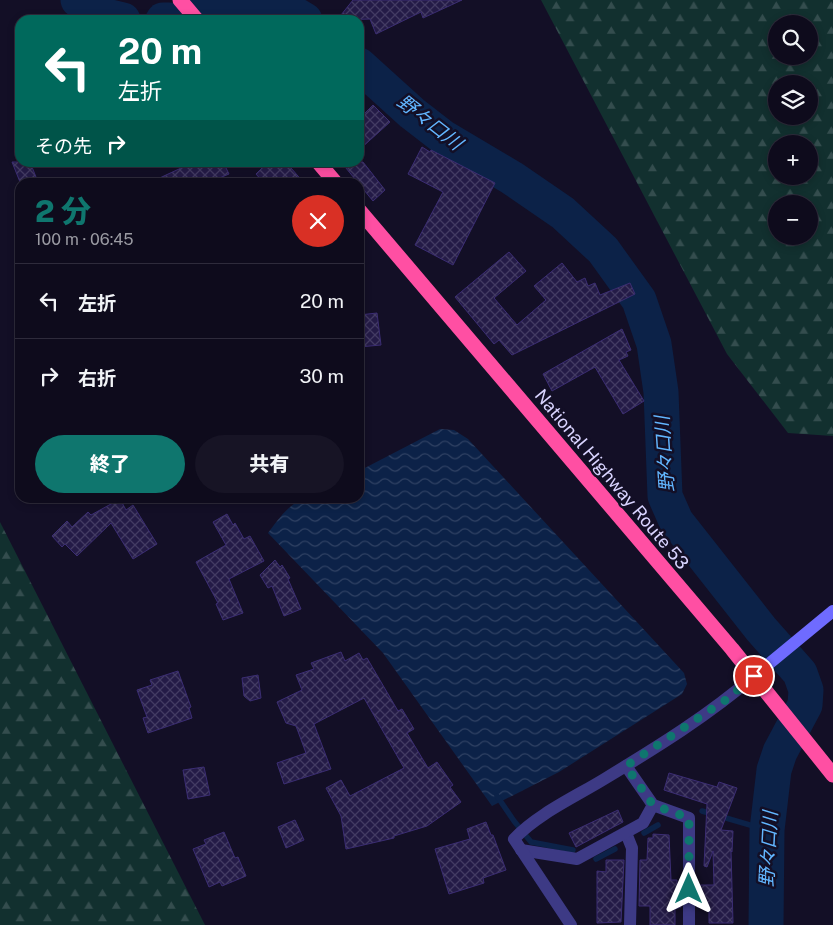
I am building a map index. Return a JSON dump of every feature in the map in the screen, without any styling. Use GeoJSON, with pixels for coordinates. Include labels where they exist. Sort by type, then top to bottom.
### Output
{"type":"FeatureCollection","features":[{"type":"Feature","properties":{"kind":"highway"},"geometry":{"type":"LineString","coordinates":[[180,0],[193,15]]}},
{"type":"Feature","properties":{"kind":"highway"},"geometry":{"type":"LineString","coordinates":[[322,167],[332,178]]}},
{"type":"Feature","properties":{"kind":"highway","name":"National Highway Route 53"},"geometry":{"type":"LineString","coordinates":[[364,216],[754,676],[833,775]]}},
{"type":"Feature","properties":{"kind":"street"},"geometry":{"type":"LineString","coordinates":[[571,925],[514,839],[544,815],[626,766],[727,699],[833,611]]}},
{"type":"Feature","properties":{"kind":"street"},"geometry":{"type":"LineString","coordinates":[[626,766],[653,805],[689,818],[689,925]]}},
{"type":"Feature","properties":{"kind":"street"},"geometry":{"type":"LineString","coordinates":[[521,850],[577,860],[643,823],[653,805]]}},
{"type":"Feature","properties":{"kind":"street"},"geometry":{"type":"LineString","coordinates":[[626,832],[632,848],[630,925]]}},
{"type":"Feature","properties":{"kind":"green space"},"geometry":{"type":"Polygon","coordinates":[[[541,0],[833,0],[833,436],[788,433],[727,354],[541,0]]]}},
{"type":"Feature","properties":{"kind":"green space"},"geometry":{"type":"Polygon","coordinates":[[[0,522],[205,925],[0,925],[0,522]]]}},
{"type":"Feature","properties":{"kind":"water"},"geometry":{"type":"Polygon","coordinates":[[[440,429],[454,430],[468,439],[684,673],[687,684],[682,694],[559,772],[492,806],[383,653],[268,533],[285,512],[296,503],[364,503],[364,468],[440,429]]]}},
{"type":"Feature","properties":{"kind":"building"},"geometry":{"type":"Polygon","coordinates":[[[353,0],[462,0],[423,18],[421,12],[376,34],[370,19],[364,19],[364,15],[341,15],[353,0]]]}},
{"type":"Feature","properties":{"kind":"building"},"geometry":{"type":"Polygon","coordinates":[[[373,105],[390,122],[364,145],[364,114],[373,105]]]}},
{"type":"Feature","properties":{"kind":"building"},"geometry":{"type":"Polygon","coordinates":[[[422,147],[495,183],[453,265],[415,245],[443,192],[408,174],[422,147]]]}},
{"type":"Feature","properties":{"kind":"building"},"geometry":{"type":"Polygon","coordinates":[[[12,162],[15,162],[15,167],[32,167],[36,178],[18,178],[12,162]]]}},
{"type":"Feature","properties":{"kind":"building"},"geometry":{"type":"Polygon","coordinates":[[[364,163],[385,190],[373,201],[364,190],[364,178],[354,178],[345,167],[364,167],[364,163]]]}},
{"type":"Feature","properties":{"kind":"building"},"geometry":{"type":"Polygon","coordinates":[[[183,167],[226,167],[229,174],[220,178],[160,178],[183,167]]]}},
{"type":"Feature","properties":{"kind":"building"},"geometry":{"type":"Polygon","coordinates":[[[263,167],[290,167],[300,178],[260,178],[256,174],[263,167]]]}},
{"type":"Feature","properties":{"kind":"building"},"geometry":{"type":"Polygon","coordinates":[[[509,252],[526,271],[494,298],[517,325],[546,300],[534,286],[562,263],[577,282],[585,278],[588,286],[595,283],[600,295],[630,283],[635,294],[512,355],[499,340],[494,344],[455,297],[509,252]]]}},
{"type":"Feature","properties":{"kind":"building"},"geometry":{"type":"Polygon","coordinates":[[[377,313],[381,345],[364,347],[364,314],[377,313]]]}},
{"type":"Feature","properties":{"kind":"building"},"geometry":{"type":"Polygon","coordinates":[[[622,329],[631,350],[626,352],[628,356],[619,360],[644,401],[623,414],[595,367],[552,391],[543,374],[622,329]]]}},
{"type":"Feature","properties":{"kind":"building"},"geometry":{"type":"Polygon","coordinates":[[[113,503],[122,503],[126,510],[133,505],[157,544],[133,559],[111,523],[77,556],[65,544],[62,547],[52,536],[67,521],[72,527],[88,512],[91,515],[113,503]]]}},
{"type":"Feature","properties":{"kind":"building"},"geometry":{"type":"Polygon","coordinates":[[[227,514],[233,525],[235,523],[244,539],[250,536],[264,561],[229,579],[243,613],[223,620],[216,604],[218,603],[196,562],[226,545],[213,522],[227,514]]]}},
{"type":"Feature","properties":{"kind":"building"},"geometry":{"type":"Polygon","coordinates":[[[275,560],[280,567],[282,565],[290,578],[288,579],[301,609],[284,616],[272,586],[268,588],[260,575],[275,560]]]}},
{"type":"Feature","properties":{"kind":"building"},"geometry":{"type":"Polygon","coordinates":[[[341,652],[345,661],[359,653],[363,660],[367,658],[398,711],[402,709],[414,729],[407,733],[428,768],[437,762],[453,785],[450,787],[461,802],[427,826],[394,836],[394,838],[346,849],[341,816],[326,788],[341,780],[350,796],[404,768],[364,698],[314,724],[331,769],[284,784],[277,763],[306,753],[296,726],[286,723],[277,702],[302,690],[296,675],[314,669],[311,663],[341,652]]]}},
{"type":"Feature","properties":{"kind":"building"},"geometry":{"type":"Polygon","coordinates":[[[178,671],[191,707],[189,708],[192,718],[148,733],[143,718],[147,717],[137,690],[152,685],[150,680],[178,671]]]}},
{"type":"Feature","properties":{"kind":"building"},"geometry":{"type":"Polygon","coordinates":[[[258,675],[261,698],[250,701],[244,696],[242,678],[258,675]]]}},
{"type":"Feature","properties":{"kind":"building"},"geometry":{"type":"Polygon","coordinates":[[[204,767],[210,795],[188,799],[183,770],[204,767]]]}},
{"type":"Feature","properties":{"kind":"building"},"geometry":{"type":"Polygon","coordinates":[[[669,773],[717,787],[719,782],[737,788],[721,830],[733,831],[731,851],[733,923],[709,923],[709,907],[697,907],[697,885],[714,885],[713,851],[707,867],[704,866],[707,804],[664,790],[669,773]]]}},
{"type":"Feature","properties":{"kind":"building"},"geometry":{"type":"Polygon","coordinates":[[[618,810],[623,822],[576,847],[569,833],[618,810]]]}},
{"type":"Feature","properties":{"kind":"building"},"geometry":{"type":"Polygon","coordinates":[[[295,820],[304,840],[286,848],[278,827],[295,820]]]}},
{"type":"Feature","properties":{"kind":"building"},"geometry":{"type":"Polygon","coordinates":[[[486,822],[506,870],[483,878],[484,883],[449,894],[435,849],[470,839],[467,829],[486,822]]]}},
{"type":"Feature","properties":{"kind":"building"},"geometry":{"type":"Polygon","coordinates":[[[224,832],[235,858],[238,857],[246,876],[222,886],[220,882],[209,887],[193,849],[206,844],[204,840],[224,832]]]}},
{"type":"Feature","properties":{"kind":"building"},"geometry":{"type":"Polygon","coordinates":[[[653,834],[669,835],[671,880],[677,880],[677,885],[681,885],[681,907],[675,909],[675,925],[650,925],[650,906],[639,906],[640,860],[647,860],[648,838],[653,838],[653,834]]]}},
{"type":"Feature","properties":{"kind":"building"},"geometry":{"type":"Polygon","coordinates":[[[606,860],[624,860],[621,922],[597,923],[597,871],[606,872],[606,860]]]}},
{"type":"Feature","properties":{"kind":"waterway","name":"野々口川"},"geometry":{"type":"LineString","coordinates":[[78,0],[102,15]]}},
{"type":"Feature","properties":{"kind":"waterway","name":"野々口川"},"geometry":{"type":"LineString","coordinates":[[207,4],[238,1],[281,6],[296,15]]}},
{"type":"Feature","properties":{"kind":"waterway","name":"野々口川"},"geometry":{"type":"LineString","coordinates":[[364,70],[412,113],[443,137],[512,178],[563,213],[603,250],[639,300],[654,344],[661,392],[665,496],[676,521],[761,629],[800,673],[806,690],[805,705],[780,752],[774,770],[767,830],[766,925]]}},
{"type":"Feature","properties":{"kind":"waterway"},"geometry":{"type":"LineString","coordinates":[[497,796],[531,842],[573,850]]}},
{"type":"Feature","properties":{"kind":"waterway"},"geometry":{"type":"LineString","coordinates":[[702,811],[767,830]]}},
{"type":"Feature","properties":{"kind":"waterway"},"geometry":{"type":"LineString","coordinates":[[644,833],[658,825]]}},
{"type":"Feature","properties":{"kind":"waterway"},"geometry":{"type":"LineString","coordinates":[[596,859],[615,849]]}},
{"type":"Feature","properties":{"kind":"route"},"geometry":{"type":"LineString","coordinates":[[689,889],[689,818],[653,805],[626,766],[727,699],[754,676]]}}]}
